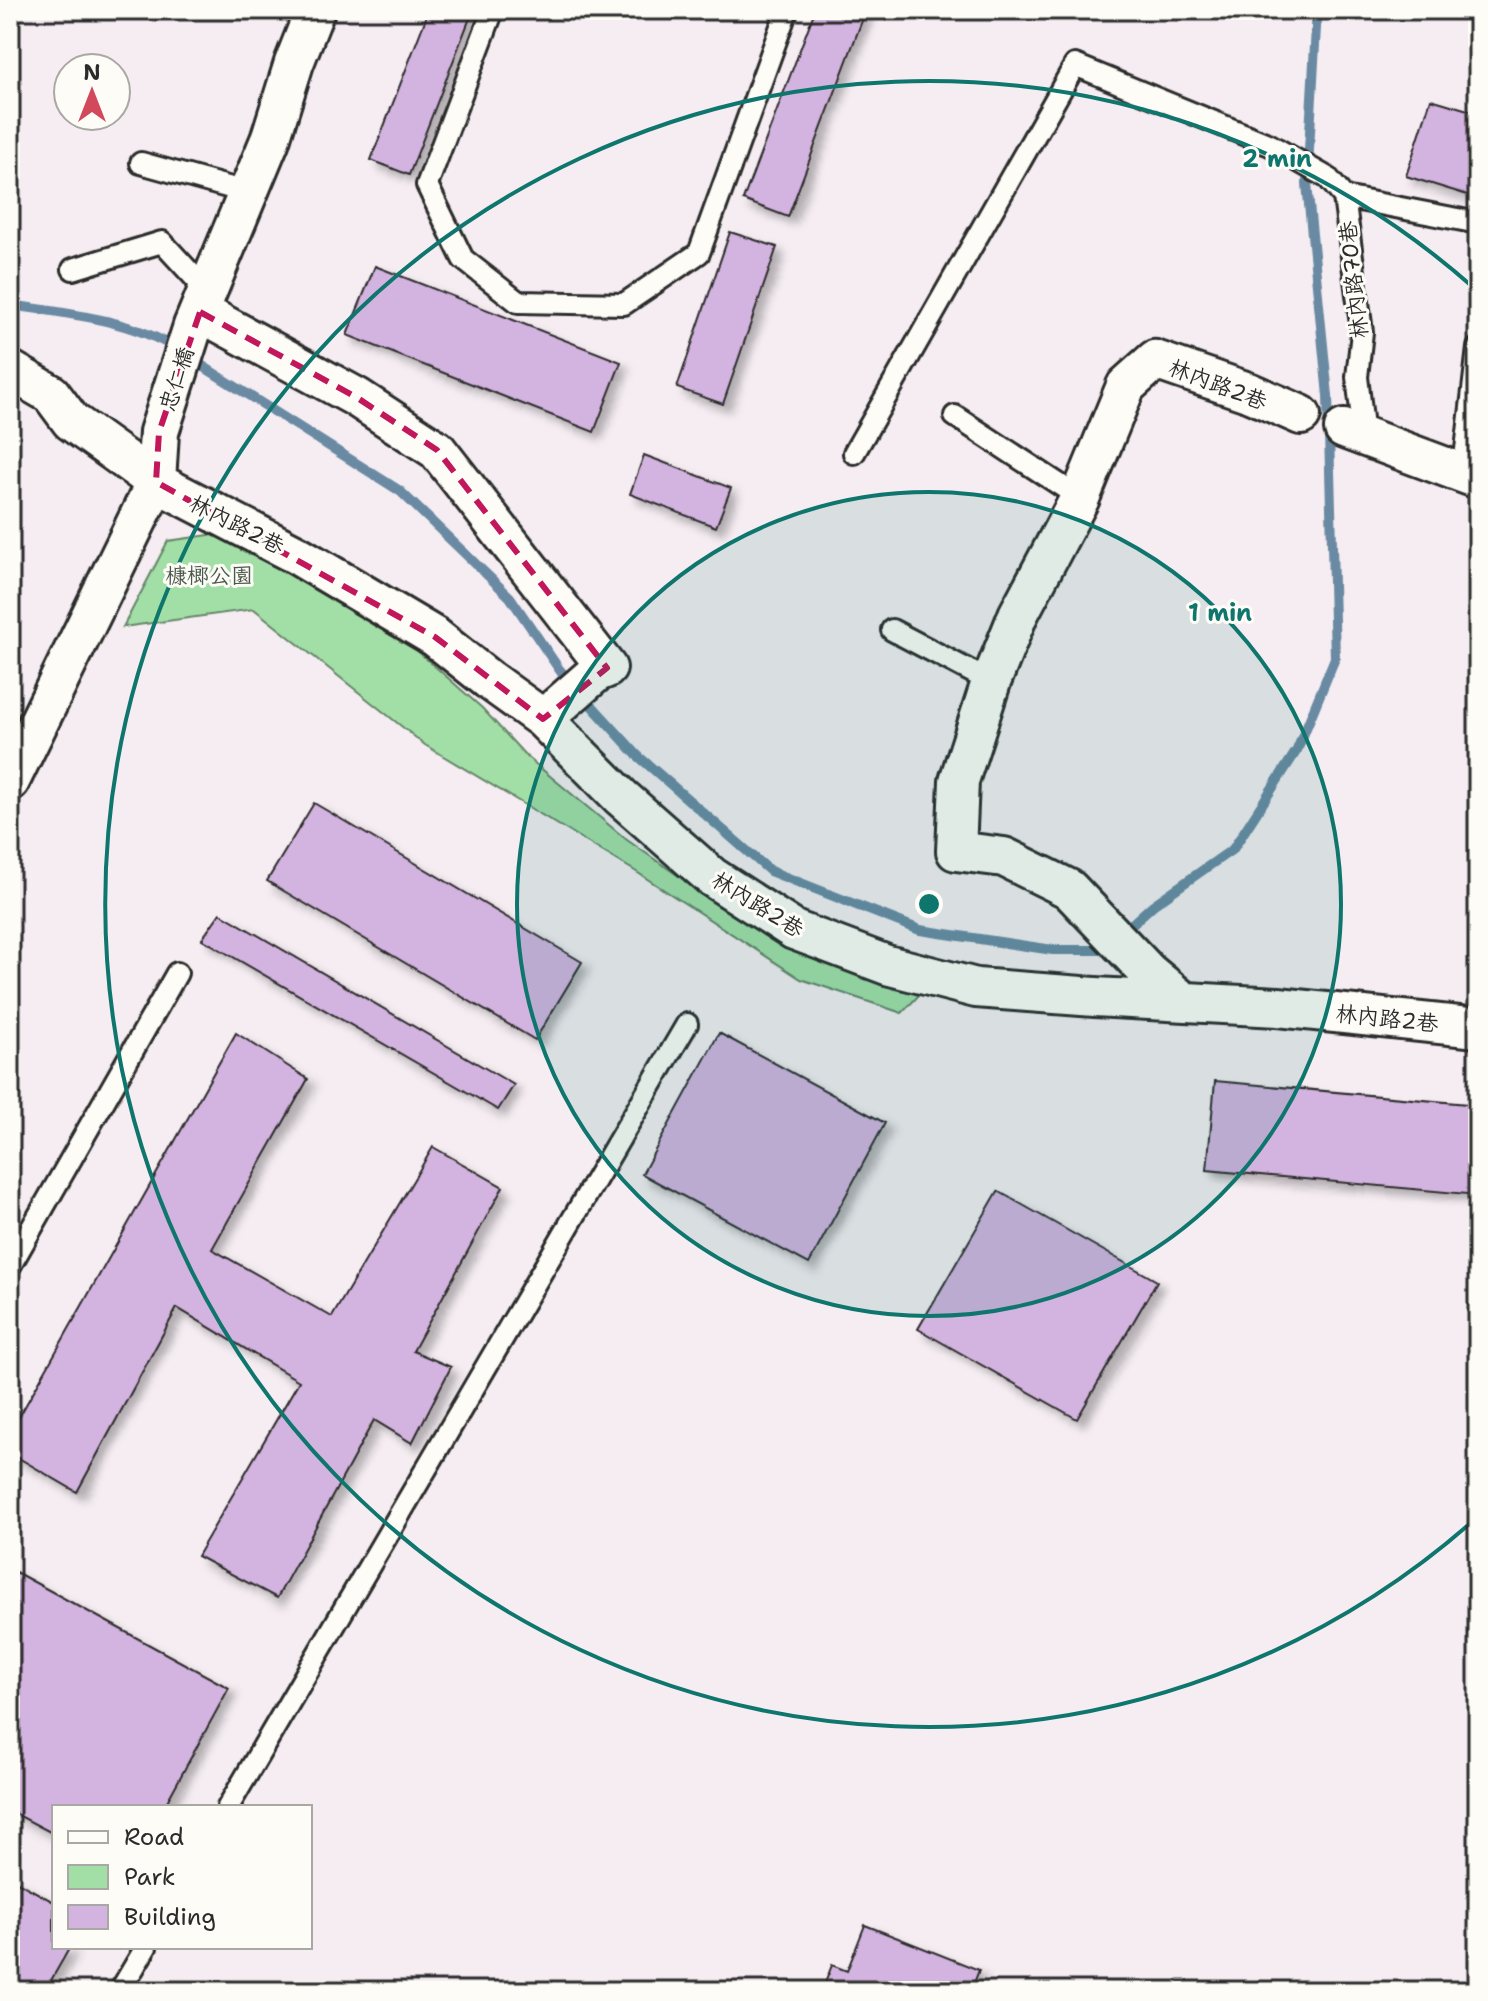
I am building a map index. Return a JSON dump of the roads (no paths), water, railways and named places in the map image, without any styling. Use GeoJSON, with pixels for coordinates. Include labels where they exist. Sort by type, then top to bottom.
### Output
{"type":"FeatureCollection","features":[{"type":"Feature","properties":{"kind":"street","name":"忠仁橋"},"geometry":{"type":"LineString","coordinates":[[156,482],[159,432],[200,310],[270,140],[294,63],[315,10]]}},
{"type":"Feature","properties":{"kind":"street"},"geometry":{"type":"LineString","coordinates":[[200,310],[356,397],[437,450],[607,668],[597,672],[543,719]]}},
{"type":"Feature","properties":{"kind":"street","name":"林內路2巷"},"geometry":{"type":"LineString","coordinates":[[1184,1002],[1148,972],[1069,889],[1004,857],[956,851],[959,781],[991,682],[1018,615],[1080,498],[1126,386],[1155,360],[1331,425]]}},
{"type":"Feature","properties":{"kind":"street","name":"林內路2巷"},"geometry":{"type":"LineString","coordinates":[[10,370],[51,394],[71,421],[156,482],[297,555],[435,637],[543,719],[621,797],[712,877],[794,930],[887,965],[976,988],[1278,1007],[1478,1028]]}},
{"type":"Feature","properties":{"kind":"street"},"geometry":{"type":"LineString","coordinates":[[1331,425],[1470,477]]}},
{"type":"Feature","properties":{"kind":"street"},"geometry":{"type":"LineString","coordinates":[[10,781],[156,482]]}},
{"type":"Feature","properties":{"kind":"lane"},"geometry":{"type":"LineString","coordinates":[[493,10],[427,185],[463,259],[518,302],[624,304],[699,253],[785,11]]}},
{"type":"Feature","properties":{"kind":"lane","name":"林內路70巷"},"geometry":{"type":"LineString","coordinates":[[854,453],[1075,65],[1270,145],[1328,178],[1344,197],[1362,332],[1357,377],[1331,425]]}},
{"type":"Feature","properties":{"kind":"lane"},"geometry":{"type":"LineString","coordinates":[[141,163],[249,193]]}},
{"type":"Feature","properties":{"kind":"lane"},"geometry":{"type":"LineString","coordinates":[[1344,197],[1478,223]]}},
{"type":"Feature","properties":{"kind":"lane"},"geometry":{"type":"LineString","coordinates":[[73,269],[162,242],[200,310]]}},
{"type":"Feature","properties":{"kind":"lane"},"geometry":{"type":"LineString","coordinates":[[1470,477],[1478,348]]}},
{"type":"Feature","properties":{"kind":"lane"},"geometry":{"type":"LineString","coordinates":[[955,416],[1080,498]]}},
{"type":"Feature","properties":{"kind":"lane"},"geometry":{"type":"LineString","coordinates":[[892,630],[991,682]]}},
{"type":"Feature","properties":{"kind":"lane"},"geometry":{"type":"LineString","coordinates":[[10,1266],[177,973]]}},
{"type":"Feature","properties":{"kind":"lane"},"geometry":{"type":"LineString","coordinates":[[229,1805],[687,1024]]}},
{"type":"Feature","properties":{"kind":"lane"},"geometry":{"type":"LineString","coordinates":[[120,1991],[145,1949]]}},
{"type":"Feature","properties":{"kind":"waterway"},"geometry":{"type":"LineString","coordinates":[[1122,933],[1153,905],[1233,849],[1297,750],[1335,658],[1328,396],[1307,184],[1317,10]]}},
{"type":"Feature","properties":{"kind":"waterway"},"geometry":{"type":"LineString","coordinates":[[10,305],[118,324],[177,349]]}},
{"type":"Feature","properties":{"kind":"waterway"},"geometry":{"type":"LineString","coordinates":[[190,358],[400,491],[510,597],[572,684]]}},
{"type":"Feature","properties":{"kind":"waterway"},"geometry":{"type":"LineString","coordinates":[[583,696],[637,755],[770,871],[920,930],[1053,950],[1103,950],[1110,944]]}},
{"type":"Feature","properties":{"kind":"park label","name":"槺榔公園"},"geometry":{"type":"Point","coordinates":[209,575]}}]}
